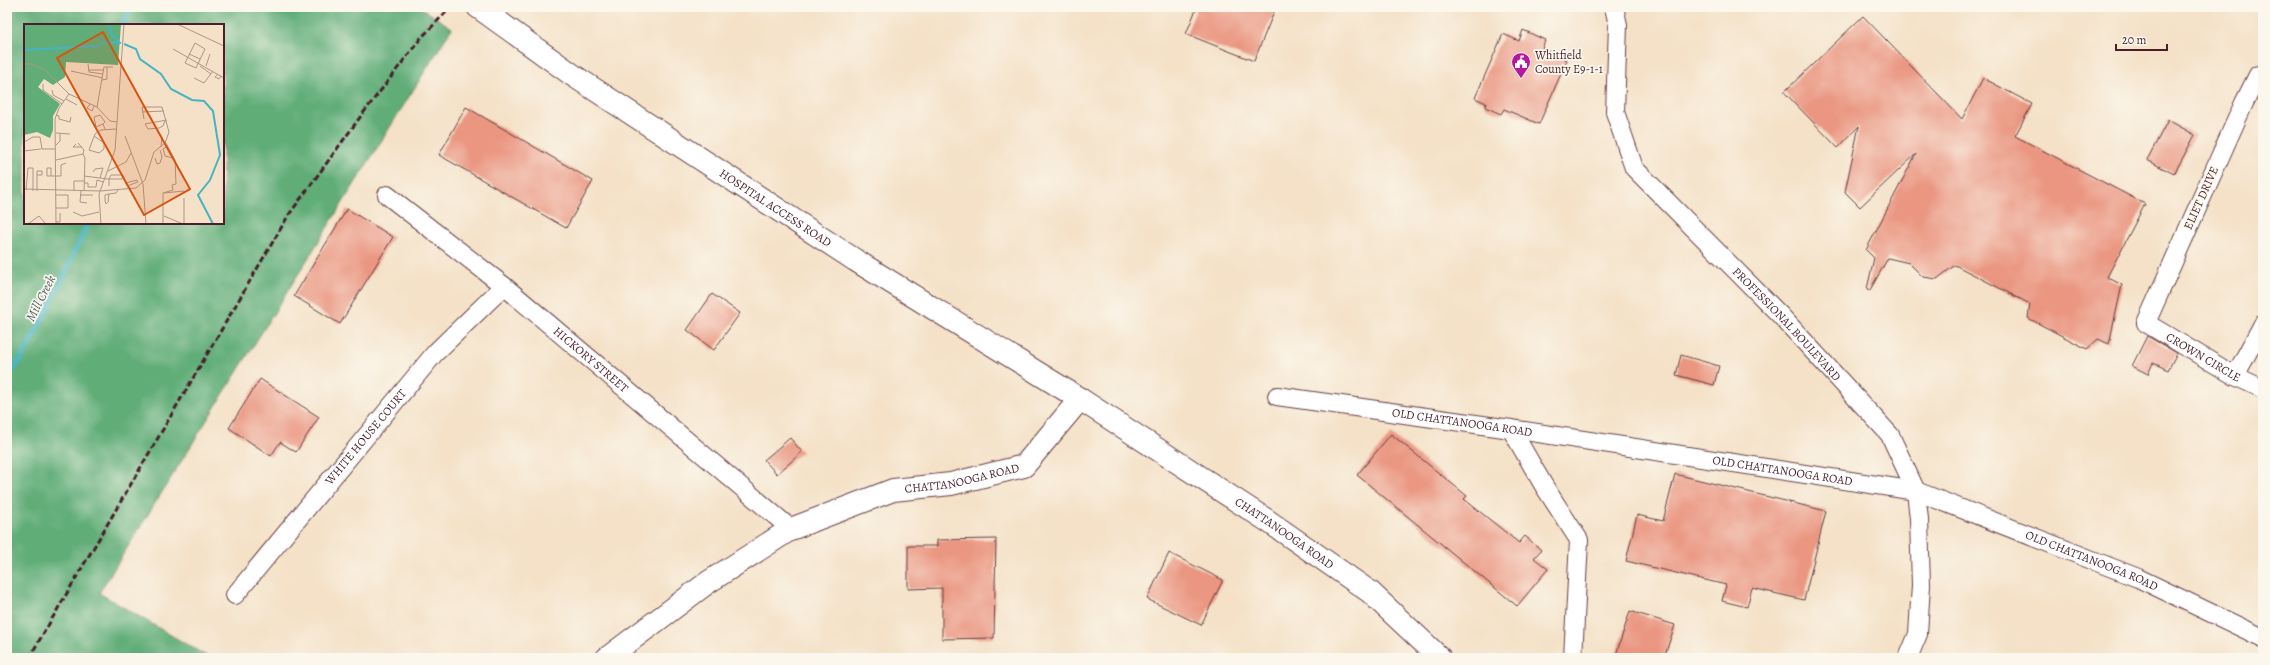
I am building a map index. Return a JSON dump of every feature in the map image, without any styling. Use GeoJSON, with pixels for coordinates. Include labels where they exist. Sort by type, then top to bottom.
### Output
{"type":"FeatureCollection","features":[{"type":"Feature","properties":{"kind":"main road","name":"HOSPITAL ACCESS ROAD"},"geometry":{"type":"LineString","coordinates":[[478,7],[507,26],[574,76],[855,260],[1080,398]]}},
{"type":"Feature","properties":{"kind":"main road","name":"CHATTANOOGA ROAD"},"geometry":{"type":"LineString","coordinates":[[607,658],[707,583],[791,529],[893,490],[950,484],[1024,466],[1080,398],[1268,520],[1370,592],[1440,658]]}},
{"type":"Feature","properties":{"kind":"street","name":"PROFESSIONAL BOULEVARD"},"geometry":{"type":"LineString","coordinates":[[1614,7],[1618,25],[1615,112],[1634,168],[1781,316],[1890,435],[1916,491],[1919,519],[1921,585],[1918,634],[1908,658]]}},
{"type":"Feature","properties":{"kind":"street","name":"ELIET DRIVE"},"geometry":{"type":"LineString","coordinates":[[2146,323],[2244,103],[2258,75]]}},
{"type":"Feature","properties":{"kind":"street","name":"HICKORY STREET"},"geometry":{"type":"LineString","coordinates":[[387,195],[504,286],[791,529]]}},
{"type":"Feature","properties":{"kind":"street","name":"WHITE HOUSE COURT"},"geometry":{"type":"LineString","coordinates":[[235,595],[434,353],[504,286]]}},
{"type":"Feature","properties":{"kind":"street","name":"CROWN CIRCLE"},"geometry":{"type":"LineString","coordinates":[[2146,323],[2235,376],[2263,389]]}},
{"type":"Feature","properties":{"kind":"street"},"geometry":{"type":"LineString","coordinates":[[2235,376],[2263,324]]}},
{"type":"Feature","properties":{"kind":"street","name":"OLD CHATTANOOGA ROAD"},"geometry":{"type":"LineString","coordinates":[[1277,396],[1511,428],[1916,491],[2138,578],[2263,638]]}},
{"type":"Feature","properties":{"kind":"street"},"geometry":{"type":"LineString","coordinates":[[1511,428],[1544,486],[1579,540],[1573,658]]}},
{"type":"Feature","properties":{"kind":"green space"},"geometry":{"type":"Polygon","coordinates":[[[7,7],[420,7],[452,28],[99,593],[210,658],[7,658],[7,7]]]}},
{"type":"Feature","properties":{"kind":"building"},"geometry":{"type":"Polygon","coordinates":[[[1197,7],[1276,7],[1254,61],[1186,34],[1197,7]]]}},
{"type":"Feature","properties":{"kind":"building"},"geometry":{"type":"Polygon","coordinates":[[[1863,16],[1962,119],[1983,78],[2032,104],[2015,136],[2145,204],[2107,277],[2122,285],[2109,344],[2098,339],[2087,349],[2028,318],[2030,304],[1955,265],[1937,279],[1923,277],[1909,263],[1888,258],[1870,290],[1867,289],[1874,258],[1866,250],[1916,154],[1860,207],[1845,192],[1859,126],[1838,148],[1784,92],[1863,16]]]}},
{"type":"Feature","properties":{"kind":"building","name":"Whitfield County E9-1-1"},"geometry":{"type":"Polygon","coordinates":[[[1523,30],[1545,40],[1542,49],[1567,60],[1539,124],[1504,109],[1501,114],[1485,107],[1486,103],[1475,98],[1503,34],[1519,41],[1523,30]]]}},
{"type":"Feature","properties":{"kind":"building"},"geometry":{"type":"Polygon","coordinates":[[[466,107],[593,181],[566,228],[439,155],[466,107]]]}},
{"type":"Feature","properties":{"kind":"building"},"geometry":{"type":"Polygon","coordinates":[[[2168,120],[2195,135],[2174,174],[2147,160],[2168,120]]]}},
{"type":"Feature","properties":{"kind":"building"},"geometry":{"type":"Polygon","coordinates":[[[347,209],[393,237],[340,324],[294,296],[347,209]]]}},
{"type":"Feature","properties":{"kind":"building"},"geometry":{"type":"Polygon","coordinates":[[[712,294],[740,313],[714,350],[687,330],[712,294]]]}},
{"type":"Feature","properties":{"kind":"building"},"geometry":{"type":"Polygon","coordinates":[[[2147,336],[2177,353],[2168,370],[2153,363],[2148,374],[2132,366],[2147,336]]]}},
{"type":"Feature","properties":{"kind":"building"},"geometry":{"type":"Polygon","coordinates":[[[1681,355],[1719,366],[1714,385],[1676,375],[1681,355]]]}},
{"type":"Feature","properties":{"kind":"building"},"geometry":{"type":"Polygon","coordinates":[[[260,379],[319,417],[296,452],[280,442],[271,456],[229,428],[260,379]]]}},
{"type":"Feature","properties":{"kind":"building"},"geometry":{"type":"Polygon","coordinates":[[[1391,434],[1467,496],[1464,499],[1519,543],[1525,536],[1541,550],[1534,558],[1548,569],[1517,606],[1357,475],[1391,434]]]}},
{"type":"Feature","properties":{"kind":"building"},"geometry":{"type":"Polygon","coordinates":[[[790,438],[802,452],[777,474],[764,460],[790,438]]]}},
{"type":"Feature","properties":{"kind":"building"},"geometry":{"type":"Polygon","coordinates":[[[1675,474],[1826,511],[1804,600],[1752,588],[1747,607],[1722,601],[1726,585],[1626,561],[1637,515],[1663,521],[1675,474]]]}},
{"type":"Feature","properties":{"kind":"building"},"geometry":{"type":"Polygon","coordinates":[[[996,539],[994,638],[942,639],[942,588],[908,589],[908,546],[937,546],[937,540],[996,539]]]}},
{"type":"Feature","properties":{"kind":"building"},"geometry":{"type":"Polygon","coordinates":[[[1169,553],[1223,580],[1201,625],[1147,599],[1169,553]]]}},
{"type":"Feature","properties":{"kind":"building"},"geometry":{"type":"Polygon","coordinates":[[[1630,611],[1675,625],[1664,658],[1615,658],[1630,611]]]}},
{"type":"Feature","properties":{"kind":"waterway","name":"Mill Creek"},"geometry":{"type":"LineString","coordinates":[[122,24],[133,7]]}},
{"type":"Feature","properties":{"kind":"waterway","name":"Mill Creek"},"geometry":{"type":"LineString","coordinates":[[7,380],[41,323],[88,224]]}},
{"type":"Feature","properties":{"kind":"railway"},"geometry":{"type":"LineString","coordinates":[[29,658],[288,216],[361,116],[421,38],[451,7]]}},
{"type":"Feature","properties":{"kind":"place","name":"Whitfield County E9-1-1"},"geometry":{"type":"Point","coordinates":[1521,79]}}]}
